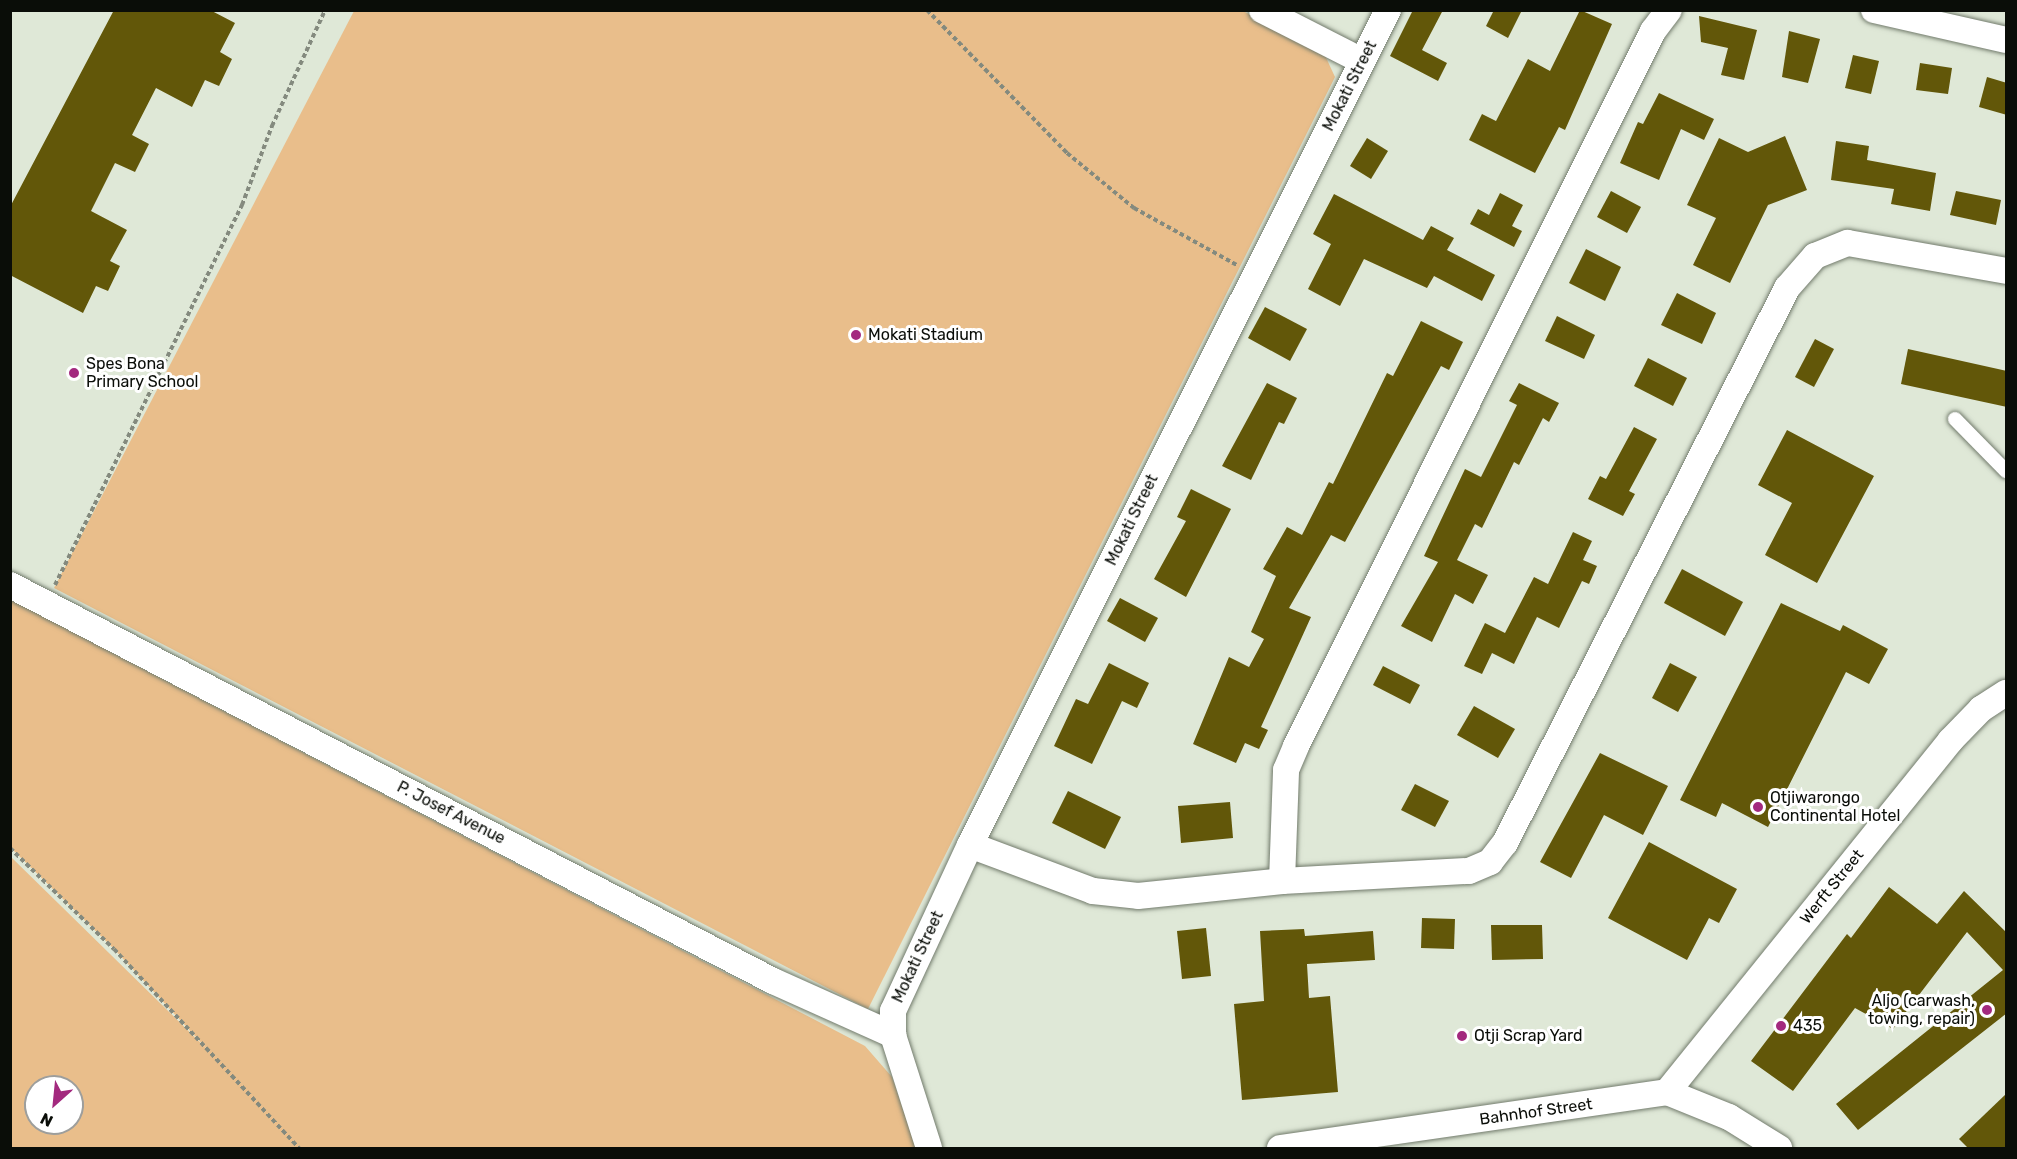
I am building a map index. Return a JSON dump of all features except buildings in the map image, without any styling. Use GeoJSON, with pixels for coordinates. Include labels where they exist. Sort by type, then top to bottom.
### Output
{"type":"FeatureCollection","features":[{"type":"Feature","properties":{"kind":"street"},"geometry":{"type":"LineString","coordinates":[[1262,10],[1362,61]]}},
{"type":"Feature","properties":{"kind":"street","name":"Mokati Street"},"geometry":{"type":"LineString","coordinates":[[893,1035],[893,1011],[970,846],[1388,10]]}},
{"type":"Feature","properties":{"kind":"street"},"geometry":{"type":"LineString","coordinates":[[1282,881],[1287,770],[1296,746],[1653,31],[1670,10]]}},
{"type":"Feature","properties":{"kind":"street"},"geometry":{"type":"LineString","coordinates":[[1874,10],[2007,40]]}},
{"type":"Feature","properties":{"kind":"street"},"geometry":{"type":"LineString","coordinates":[[970,846],[1104,892],[1138,896],[1282,881],[1469,871],[1490,862],[1504,843],[1788,288],[1815,256],[1848,243],[2007,272]]}},
{"type":"Feature","properties":{"kind":"street","name":"P. Josef Avenue"},"geometry":{"type":"LineString","coordinates":[[10,585],[794,991],[893,1035]]}},
{"type":"Feature","properties":{"kind":"street","name":"Werft Street"},"geometry":{"type":"LineString","coordinates":[[1667,1092],[1950,741],[1981,709],[2007,693]]}},
{"type":"Feature","properties":{"kind":"street"},"geometry":{"type":"LineString","coordinates":[[893,1035],[929,1149]]}},
{"type":"Feature","properties":{"kind":"street"},"geometry":{"type":"LineString","coordinates":[[1667,1092],[1729,1117],[1779,1149]]}},
{"type":"Feature","properties":{"kind":"street","name":"Bahnhof Street"},"geometry":{"type":"LineString","coordinates":[[1280,1149],[1667,1092]]}},
{"type":"Feature","properties":{"kind":"lane"},"geometry":{"type":"LineString","coordinates":[[1955,419],[2007,471]]}},
{"type":"Feature","properties":{"kind":"path"},"geometry":{"type":"LineString","coordinates":[[46,602],[242,205],[272,126],[326,10]]}},
{"type":"Feature","properties":{"kind":"path"},"geometry":{"type":"LineString","coordinates":[[927,10],[1067,153],[1134,208],[1255,274]]}},
{"type":"Feature","properties":{"kind":"path"},"geometry":{"type":"LineString","coordinates":[[10,848],[114,948],[299,1149]]}},
{"type":"Feature","properties":{"kind":"shaded area"},"geometry":{"type":"Polygon","coordinates":[[[354,11],[1243,11],[1323,51],[1335,77],[868,1009],[54,588],[354,11]]]}},
{"type":"Feature","properties":{"kind":"shaded area"},"geometry":{"type":"Polygon","coordinates":[[[11,600],[865,1046],[892,1077],[916,1148],[11,1148],[10,856],[209,1051],[114,949],[11,848],[11,600]]]}},
{"type":"Feature","properties":{"kind":"place","name":"Mokati Stadium"},"geometry":{"type":"Point","coordinates":[856,335]}},
{"type":"Feature","properties":{"kind":"place","name":"Spes Bona Primary School"},"geometry":{"type":"Point","coordinates":[74,373]}},
{"type":"Feature","properties":{"kind":"place","name":"Otjiwarongo Continental Hotel"},"geometry":{"type":"Point","coordinates":[1758,807]}},
{"type":"Feature","properties":{"kind":"place","name":"Aljo (carwash, towing, repair)"},"geometry":{"type":"Point","coordinates":[1987,1010]}},
{"type":"Feature","properties":{"kind":"place","name":"435"},"geometry":{"type":"Point","coordinates":[1781,1026]}},
{"type":"Feature","properties":{"kind":"place","name":"Otji Scrap Yard"},"geometry":{"type":"Point","coordinates":[1462,1036]}}]}
